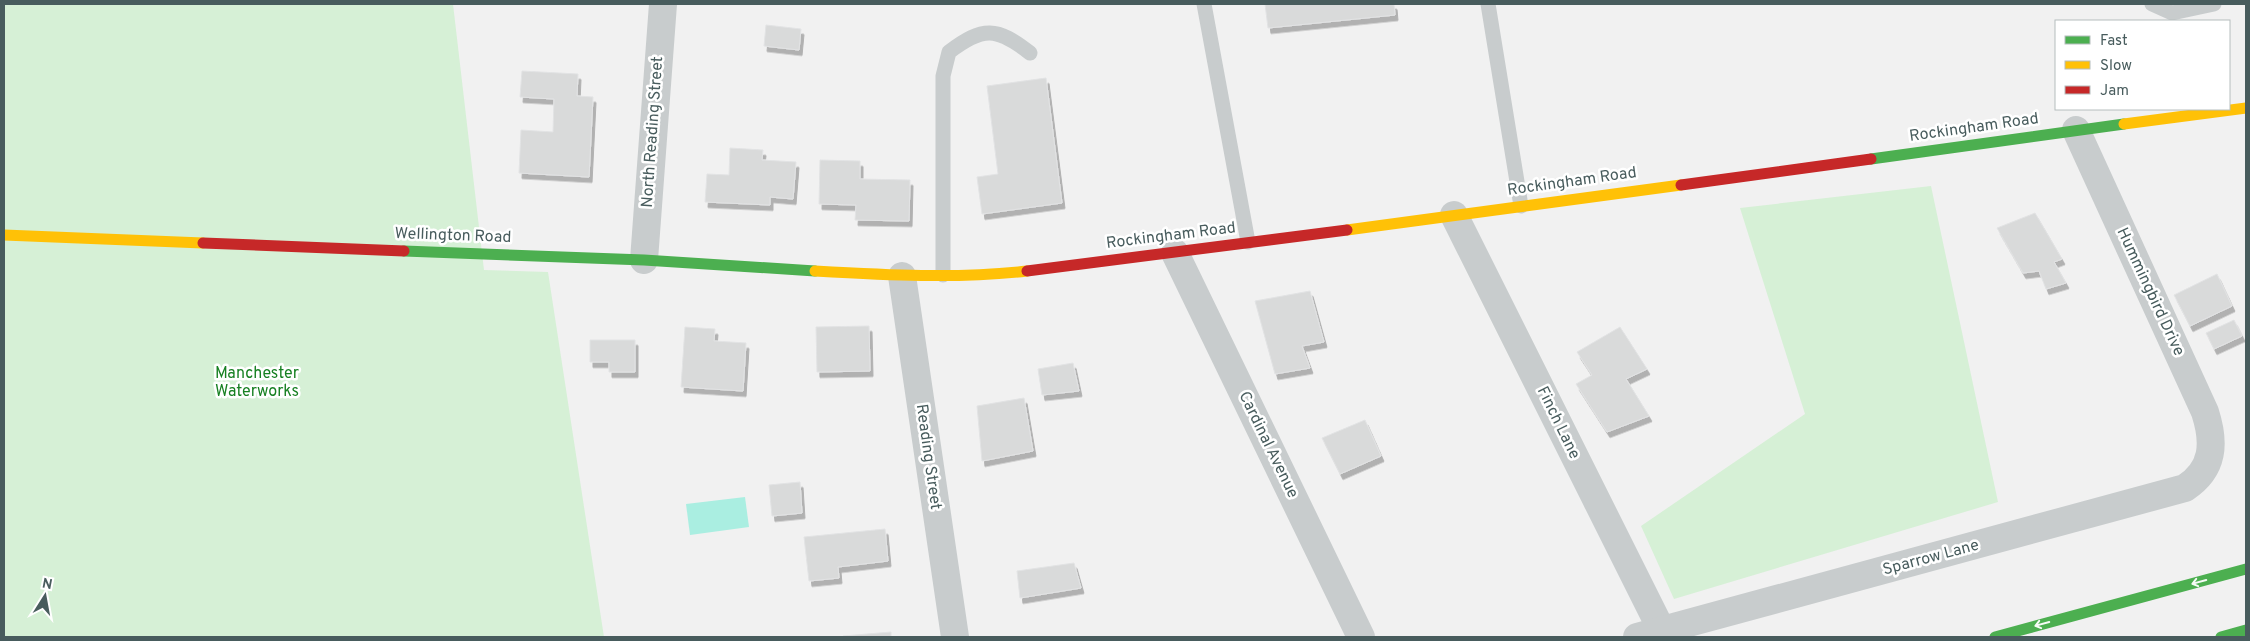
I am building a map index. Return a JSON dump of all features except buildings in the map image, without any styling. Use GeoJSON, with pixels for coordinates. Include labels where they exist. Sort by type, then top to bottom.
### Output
{"type":"FeatureCollection","features":[{"type":"Feature","properties":{"kind":"main road","name":"Rockingham Road"},"geometry":{"type":"LineString","coordinates":[[902,276],[993,274],[1174,253],[2246,108]]}},
{"type":"Feature","properties":{"kind":"main road","name":"Wellington Road"},"geometry":{"type":"LineString","coordinates":[[4,236],[644,260],[902,276]]}},
{"type":"Feature","properties":{"kind":"main road"},"geometry":{"type":"LineString","coordinates":[[1995,637],[2246,569]]}},
{"type":"Feature","properties":{"kind":"main road"},"geometry":{"type":"LineString","coordinates":[[2221,637],[2246,630]]}},
{"type":"Feature","properties":{"kind":"street","name":"North Reading Street"},"geometry":{"type":"LineString","coordinates":[[644,260],[663,4]]}},
{"type":"Feature","properties":{"kind":"street","name":"Hummingbird Drive"},"geometry":{"type":"LineString","coordinates":[[2076,130],[2205,412],[2210,428],[2209,457]]}},
{"type":"Feature","properties":{"kind":"street","name":"Finch Lane"},"geometry":{"type":"LineString","coordinates":[[1454,215],[1649,634]]}},
{"type":"Feature","properties":{"kind":"street","name":"Cardinal Avenue"},"geometry":{"type":"LineString","coordinates":[[1174,253],[1361,637]]}},
{"type":"Feature","properties":{"kind":"street","name":"Reading Street"},"geometry":{"type":"LineString","coordinates":[[902,276],[955,637]]}},
{"type":"Feature","properties":{"kind":"street","name":"Sparrow Lane"},"geometry":{"type":"LineString","coordinates":[[1649,634],[2185,488],[2198,480],[2206,469],[2209,457]]}},
{"type":"Feature","properties":{"kind":"lane"},"geometry":{"type":"LineString","coordinates":[[1204,4],[1248,242]]}},
{"type":"Feature","properties":{"kind":"lane"},"geometry":{"type":"LineString","coordinates":[[1488,4],[1520,206]]}},
{"type":"Feature","properties":{"kind":"lane"},"geometry":{"type":"LineString","coordinates":[[2152,4],[2172,13],[2214,4]]}},
{"type":"Feature","properties":{"kind":"lane"},"geometry":{"type":"LineString","coordinates":[[943,275],[943,76],[949,52],[964,40],[980,34],[996,33],[1010,37],[1030,53]]}},
{"type":"Feature","properties":{"kind":"green space","name":"Manchester Waterworks"},"geometry":{"type":"Polygon","coordinates":[[[4,4],[453,4],[484,270],[548,272],[604,637],[4,637],[4,4]]]}},
{"type":"Feature","properties":{"kind":"green space"},"geometry":{"type":"Polygon","coordinates":[[[1931,186],[1998,502],[1674,599],[1641,526],[1805,414],[1740,208],[1931,186]]]}},
{"type":"Feature","properties":{"kind":"shaded area"},"geometry":{"type":"Polygon","coordinates":[[[745,497],[749,527],[690,535],[686,504],[745,497]]]}},
{"type":"Feature","properties":{"kind":"traffic: fast"},"geometry":{"type":"LineString","coordinates":[[1871,159],[2124,124]]}},
{"type":"Feature","properties":{"kind":"traffic: fast"},"geometry":{"type":"LineString","coordinates":[[404,251],[644,260],[815,271]]}},
{"type":"Feature","properties":{"kind":"traffic: fast"},"geometry":{"type":"LineString","coordinates":[[1995,637],[2246,569]]}},
{"type":"Feature","properties":{"kind":"traffic: fast"},"geometry":{"type":"LineString","coordinates":[[2221,637],[2246,630]]}},
{"type":"Feature","properties":{"kind":"traffic: slow"},"geometry":{"type":"LineString","coordinates":[[2124,124],[2246,108]]}},
{"type":"Feature","properties":{"kind":"traffic: slow"},"geometry":{"type":"LineString","coordinates":[[1347,230],[1681,185]]}},
{"type":"Feature","properties":{"kind":"traffic: slow"},"geometry":{"type":"LineString","coordinates":[[4,235],[203,243]]}},
{"type":"Feature","properties":{"kind":"traffic: slow"},"geometry":{"type":"LineString","coordinates":[[815,271],[948,276],[1027,271]]}},
{"type":"Feature","properties":{"kind":"traffic: jam"},"geometry":{"type":"LineString","coordinates":[[1681,185],[1871,159]]}},
{"type":"Feature","properties":{"kind":"traffic: jam"},"geometry":{"type":"LineString","coordinates":[[1027,271],[1347,230]]}},
{"type":"Feature","properties":{"kind":"traffic: jam"},"geometry":{"type":"LineString","coordinates":[[203,243],[404,251]]}}]}
